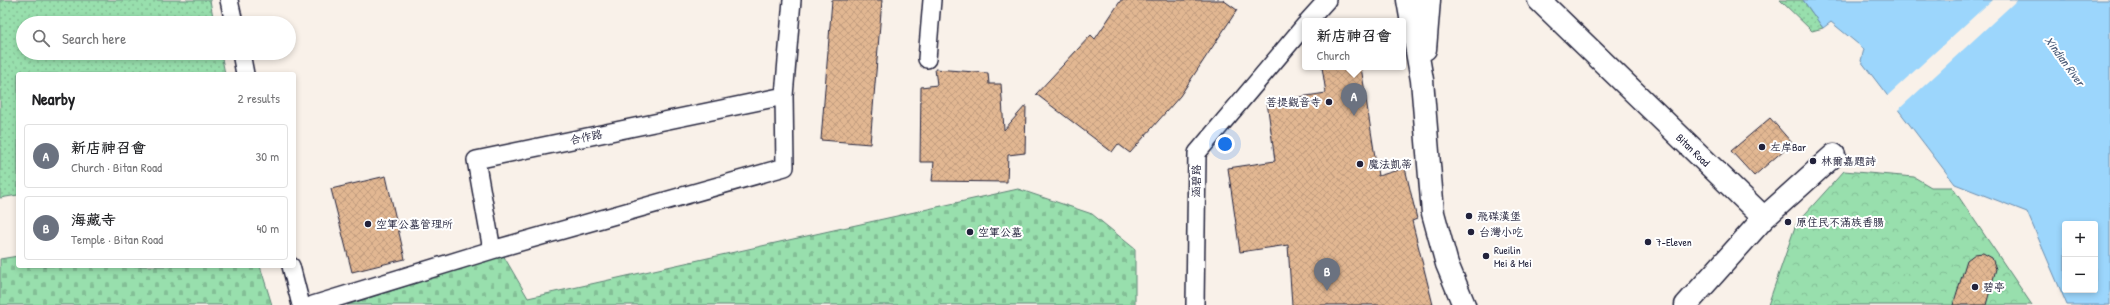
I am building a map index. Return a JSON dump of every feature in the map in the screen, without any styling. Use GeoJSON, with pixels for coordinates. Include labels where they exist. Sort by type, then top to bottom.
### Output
{"type":"FeatureCollection","features":[{"type":"Feature","properties":{"kind":"street"},"geometry":{"type":"LineString","coordinates":[[1408,0],[1422,80],[1433,213],[1447,264],[1464,305]]}},
{"type":"Feature","properties":{"kind":"street"},"geometry":{"type":"LineString","coordinates":[[1422,80],[1429,0]]}},
{"type":"Feature","properties":{"kind":"street","name":"Bitan Road"},"geometry":{"type":"LineString","coordinates":[[1539,0],[1764,218]]}},
{"type":"Feature","properties":{"kind":"street"},"geometry":{"type":"LineString","coordinates":[[1686,305],[1764,218],[1834,155]]}},
{"type":"Feature","properties":{"kind":"lane"},"geometry":{"type":"LineString","coordinates":[[229,0],[232,16]]}},
{"type":"Feature","properties":{"kind":"lane"},"geometry":{"type":"LineString","coordinates":[[313,305],[492,250],[785,167],[784,96],[792,0]]}},
{"type":"Feature","properties":{"kind":"lane"},"geometry":{"type":"LineString","coordinates":[[927,59],[932,0]]}},
{"type":"Feature","properties":{"kind":"lane"},"geometry":{"type":"LineString","coordinates":[[1311,18],[1327,0]]}},
{"type":"Feature","properties":{"kind":"lane","name":"涵碧路"},"geometry":{"type":"LineString","coordinates":[[1194,305],[1197,153],[1302,29]]}},
{"type":"Feature","properties":{"kind":"lane"},"geometry":{"type":"LineString","coordinates":[[242,60],[245,72]]}},
{"type":"Feature","properties":{"kind":"lane","name":"合作路"},"geometry":{"type":"LineString","coordinates":[[492,250],[476,160],[784,96]]}},
{"type":"Feature","properties":{"kind":"lane"},"geometry":{"type":"LineString","coordinates":[[291,268],[300,305]]}},
{"type":"Feature","properties":{"kind":"green space"},"geometry":{"type":"Polygon","coordinates":[[[0,0],[210,0],[213,16],[16,16],[16,60],[222,60],[225,72],[16,72],[16,195],[0,198],[0,0]]]}},
{"type":"Feature","properties":{"kind":"green space"},"geometry":{"type":"Polygon","coordinates":[[[1780,0],[1803,0],[1823,28],[1812,31],[1780,0]]]}},
{"type":"Feature","properties":{"kind":"green space"},"geometry":{"type":"Polygon","coordinates":[[[1844,171],[1914,177],[1931,187],[1952,187],[2032,305],[1768,305],[1796,224],[1844,171]]]}},
{"type":"Feature","properties":{"kind":"green space","name":"空軍公墓"},"geometry":{"type":"Polygon","coordinates":[[[1018,189],[1092,214],[1135,249],[1135,305],[347,305],[503,255],[528,298],[1018,189]]]}},
{"type":"Feature","properties":{"kind":"green space"},"geometry":{"type":"Polygon","coordinates":[[[16,256],[16,268],[261,268],[272,305],[0,305],[0,259],[16,256]]]}},
{"type":"Feature","properties":{"kind":"water","name":"Xindian River"},"geometry":{"type":"Polygon","coordinates":[[[1803,0],[2110,0],[2110,305],[2067,305],[2027,212],[1955,184],[1861,61],[1864,49],[1831,22],[1823,28],[1803,0]]]}},
{"type":"Feature","properties":{"kind":"pier"},"geometry":{"type":"Polygon","coordinates":[[[1992,0],[2017,0],[1897,111],[1886,97],[1992,0]]]}},
{"type":"Feature","properties":{"kind":"building"},"geometry":{"type":"Polygon","coordinates":[[[832,0],[882,0],[870,144],[821,140],[832,0]]]}},
{"type":"Feature","properties":{"kind":"building"},"geometry":{"type":"Polygon","coordinates":[[[1121,0],[1223,0],[1237,10],[1180,96],[1130,153],[1118,144],[1112,152],[1036,94],[1091,35],[1095,39],[1121,0]]]}},
{"type":"Feature","properties":{"kind":"building"},"geometry":{"type":"Polygon","coordinates":[[[935,69],[988,73],[989,84],[1001,84],[1004,130],[1026,105],[1025,153],[1008,155],[1007,182],[932,181],[934,162],[920,162],[921,87],[937,85],[935,69]]]}},
{"type":"Feature","properties":{"kind":"building"},"geometry":{"type":"Polygon","coordinates":[[[1322,70],[1361,70],[1378,176],[1405,168],[1417,219],[1412,221],[1433,305],[1292,305],[1288,245],[1240,252],[1228,168],[1275,161],[1267,102],[1326,93],[1322,70]]]}},
{"type":"Feature","properties":{"kind":"building","name":"左岸Bar"},"geometry":{"type":"Polygon","coordinates":[[[1770,118],[1792,143],[1754,176],[1731,151],[1770,118]]]}},
{"type":"Feature","properties":{"kind":"building","name":"空軍公墓管理所"},"geometry":{"type":"Polygon","coordinates":[[[386,176],[405,259],[352,272],[331,189],[386,176]]]}},
{"type":"Feature","properties":{"kind":"building","name":"碧亭"},"geometry":{"type":"Polygon","coordinates":[[[1983,253],[1992,258],[1996,269],[1986,305],[1953,305],[1967,260],[1975,254],[1983,253]]]}},
{"type":"Feature","properties":{"kind":"place","name":"菩提觀音寺"},"geometry":{"type":"Point","coordinates":[1329,102]}},
{"type":"Feature","properties":{"kind":"place","name":"新店神召會"},"geometry":{"type":"Point","coordinates":[1354,116]}},
{"type":"Feature","properties":{"kind":"place","name":"左岸Bar"},"geometry":{"type":"Point","coordinates":[1762,147]}},
{"type":"Feature","properties":{"kind":"place","name":"林爾嘉題詩"},"geometry":{"type":"Point","coordinates":[1813,161]}},
{"type":"Feature","properties":{"kind":"place","name":"魔法凱蒂"},"geometry":{"type":"Point","coordinates":[1360,164]}},
{"type":"Feature","properties":{"kind":"place","name":"飛碟漢堡"},"geometry":{"type":"Point","coordinates":[1469,216]}},
{"type":"Feature","properties":{"kind":"place","name":"原住民不滿族香腸"},"geometry":{"type":"Point","coordinates":[1788,222]}},
{"type":"Feature","properties":{"kind":"place","name":"空軍公墓管理所"},"geometry":{"type":"Point","coordinates":[368,224]}},
{"type":"Feature","properties":{"kind":"place","name":"空軍公墓"},"geometry":{"type":"Point","coordinates":[970,232]}},
{"type":"Feature","properties":{"kind":"place","name":"台灣小吃"},"geometry":{"type":"Point","coordinates":[1471,232]}},
{"type":"Feature","properties":{"kind":"place","name":"7-Eleven"},"geometry":{"type":"Point","coordinates":[1648,242]}},
{"type":"Feature","properties":{"kind":"place","name":"Rueilin Mei & Mei"},"geometry":{"type":"Point","coordinates":[1486,256]}},
{"type":"Feature","properties":{"kind":"place","name":"碧亭"},"geometry":{"type":"Point","coordinates":[1975,287]}},
{"type":"Feature","properties":{"kind":"place","name":"海藏寺"},"geometry":{"type":"Point","coordinates":[1327,291]}}]}
